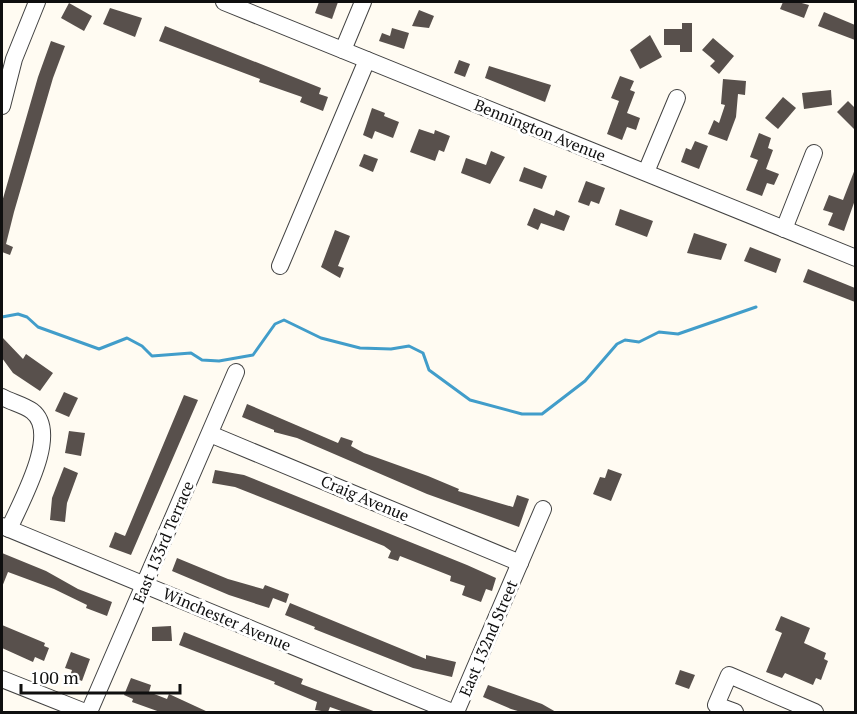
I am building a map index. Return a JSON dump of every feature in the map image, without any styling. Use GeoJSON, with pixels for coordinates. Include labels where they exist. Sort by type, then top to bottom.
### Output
{"type":"FeatureCollection","features":[{"type":"Feature","properties":{"kind":"street"},"geometry":{"type":"LineString","coordinates":[[2,106],[14,60],[37,2]]}},
{"type":"Feature","properties":{"kind":"street","name":"Bennington Avenue"},"geometry":{"type":"LineString","coordinates":[[224,2],[855,258]]}},
{"type":"Feature","properties":{"kind":"street"},"geometry":{"type":"LineString","coordinates":[[343,50],[363,2]]}},
{"type":"Feature","properties":{"kind":"street"},"geometry":{"type":"LineString","coordinates":[[280,266],[367,60]]}},
{"type":"Feature","properties":{"kind":"street"},"geometry":{"type":"LineString","coordinates":[[646,172],[677,98]]}},
{"type":"Feature","properties":{"kind":"street"},"geometry":{"type":"LineString","coordinates":[[784,229],[814,153]]}},
{"type":"Feature","properties":{"kind":"street","name":"East 133rd Terrace"},"geometry":{"type":"LineString","coordinates":[[89,712],[236,372]]}},
{"type":"Feature","properties":{"kind":"street"},"geometry":{"type":"LineString","coordinates":[[2,398],[32,411],[43,432],[42,450],[5,527]]}},
{"type":"Feature","properties":{"kind":"street","name":"Craig Avenue"},"geometry":{"type":"LineString","coordinates":[[210,434],[520,563]]}},
{"type":"Feature","properties":{"kind":"street","name":"East 132nd Street"},"geometry":{"type":"LineString","coordinates":[[454,712],[543,509]]}},
{"type":"Feature","properties":{"kind":"street","name":"Winchester Avenue"},"geometry":{"type":"LineString","coordinates":[[5,527],[454,712]]}},
{"type":"Feature","properties":{"kind":"street"},"geometry":{"type":"LineString","coordinates":[[735,712],[716,705],[729,675],[815,712]]}},
{"type":"Feature","properties":{"kind":"street"},"geometry":{"type":"LineString","coordinates":[[2,679],[85,712]]}},
{"type":"Feature","properties":{"kind":"building"},"geometry":{"type":"Polygon","coordinates":[[[319,2],[338,2],[332,19],[315,13],[319,2]]]}},
{"type":"Feature","properties":{"kind":"building"},"geometry":{"type":"Polygon","coordinates":[[[783,2],[809,5],[804,18],[780,9],[783,2]]]}},
{"type":"Feature","properties":{"kind":"building"},"geometry":{"type":"Polygon","coordinates":[[[69,3],[92,16],[84,31],[61,18],[69,3]]]}},
{"type":"Feature","properties":{"kind":"building"},"geometry":{"type":"Polygon","coordinates":[[[110,8],[142,18],[135,37],[103,24],[110,8]]]}},
{"type":"Feature","properties":{"kind":"building"},"geometry":{"type":"Polygon","coordinates":[[[419,10],[434,16],[429,28],[412,26],[419,10]]]}},
{"type":"Feature","properties":{"kind":"building"},"geometry":{"type":"Polygon","coordinates":[[[824,12],[855,25],[855,40],[818,26],[824,12]]]}},
{"type":"Feature","properties":{"kind":"building"},"geometry":{"type":"Polygon","coordinates":[[[682,23],[692,23],[692,52],[680,52],[680,45],[664,45],[664,29],[682,29],[682,23]]]}},
{"type":"Feature","properties":{"kind":"building"},"geometry":{"type":"Polygon","coordinates":[[[165,26],[321,88],[319,94],[328,97],[323,111],[300,102],[302,97],[259,82],[260,79],[159,41],[165,26]]]}},
{"type":"Feature","properties":{"kind":"building"},"geometry":{"type":"Polygon","coordinates":[[[392,28],[409,33],[404,49],[379,41],[382,33],[390,36],[392,28]]]}},
{"type":"Feature","properties":{"kind":"building"},"geometry":{"type":"Polygon","coordinates":[[[650,35],[662,57],[640,69],[630,50],[650,35]]]}},
{"type":"Feature","properties":{"kind":"building"},"geometry":{"type":"Polygon","coordinates":[[[713,38],[734,56],[719,74],[710,66],[715,61],[702,50],[713,38]]]}},
{"type":"Feature","properties":{"kind":"building"},"geometry":{"type":"Polygon","coordinates":[[[51,41],[65,46],[53,78],[14,212],[6,244],[13,247],[10,255],[2,252],[2,202],[38,77],[51,41]]]}},
{"type":"Feature","properties":{"kind":"building"},"geometry":{"type":"Polygon","coordinates":[[[459,60],[470,64],[465,77],[454,73],[459,60]]]}},
{"type":"Feature","properties":{"kind":"building"},"geometry":{"type":"Polygon","coordinates":[[[489,66],[551,85],[545,102],[485,78],[489,66]]]}},
{"type":"Feature","properties":{"kind":"building"},"geometry":{"type":"Polygon","coordinates":[[[620,76],[634,81],[630,90],[635,92],[627,113],[640,118],[636,130],[627,127],[622,140],[607,134],[619,101],[611,98],[620,76]]]}},
{"type":"Feature","properties":{"kind":"building"},"geometry":{"type":"Polygon","coordinates":[[[723,79],[746,81],[745,95],[738,94],[736,117],[727,141],[708,134],[714,120],[719,123],[725,105],[721,104],[723,79]]]}},
{"type":"Feature","properties":{"kind":"building"},"geometry":{"type":"Polygon","coordinates":[[[831,90],[832,105],[804,109],[802,93],[831,90]]]}},
{"type":"Feature","properties":{"kind":"building"},"geometry":{"type":"Polygon","coordinates":[[[783,97],[796,108],[778,129],[765,118],[783,97]]]}},
{"type":"Feature","properties":{"kind":"building"},"geometry":{"type":"Polygon","coordinates":[[[848,101],[855,108],[855,130],[837,112],[848,101]]]}},
{"type":"Feature","properties":{"kind":"building"},"geometry":{"type":"Polygon","coordinates":[[[372,108],[399,122],[393,138],[375,131],[372,139],[363,135],[372,108]]]}},
{"type":"Feature","properties":{"kind":"building"},"geometry":{"type":"Polygon","coordinates":[[[419,129],[434,134],[435,130],[450,136],[444,152],[439,150],[435,161],[410,152],[419,129]]]}},
{"type":"Feature","properties":{"kind":"building"},"geometry":{"type":"Polygon","coordinates":[[[759,133],[771,138],[768,148],[773,150],[766,169],[779,174],[774,185],[767,183],[762,196],[746,190],[758,160],[750,157],[759,133]]]}},
{"type":"Feature","properties":{"kind":"building"},"geometry":{"type":"Polygon","coordinates":[[[695,141],[708,146],[699,169],[681,162],[686,148],[691,150],[695,141]]]}},
{"type":"Feature","properties":{"kind":"building"},"geometry":{"type":"Polygon","coordinates":[[[491,151],[505,157],[490,184],[461,173],[466,158],[486,165],[491,151]]]}},
{"type":"Feature","properties":{"kind":"building"},"geometry":{"type":"Polygon","coordinates":[[[364,154],[378,159],[373,172],[359,166],[364,154]]]}},
{"type":"Feature","properties":{"kind":"building"},"geometry":{"type":"Polygon","coordinates":[[[524,167],[547,176],[542,189],[519,181],[524,167]]]}},
{"type":"Feature","properties":{"kind":"building"},"geometry":{"type":"Polygon","coordinates":[[[855,169],[855,200],[844,231],[828,225],[833,213],[823,210],[829,195],[843,200],[855,169]]]}},
{"type":"Feature","properties":{"kind":"building"},"geometry":{"type":"Polygon","coordinates":[[[586,181],[605,188],[599,204],[591,201],[589,206],[578,202],[586,181]]]}},
{"type":"Feature","properties":{"kind":"building"},"geometry":{"type":"Polygon","coordinates":[[[534,208],[554,216],[556,210],[570,216],[564,231],[541,223],[538,230],[527,225],[534,208]]]}},
{"type":"Feature","properties":{"kind":"building"},"geometry":{"type":"Polygon","coordinates":[[[620,209],[653,221],[647,237],[615,225],[620,209]]]}},
{"type":"Feature","properties":{"kind":"building"},"geometry":{"type":"Polygon","coordinates":[[[335,230],[350,236],[338,266],[344,268],[340,278],[321,267],[335,230]]]}},
{"type":"Feature","properties":{"kind":"building"},"geometry":{"type":"Polygon","coordinates":[[[694,233],[727,244],[721,260],[687,253],[694,233]]]}},
{"type":"Feature","properties":{"kind":"building"},"geometry":{"type":"Polygon","coordinates":[[[750,247],[781,259],[776,273],[744,261],[750,247]]]}},
{"type":"Feature","properties":{"kind":"building"},"geometry":{"type":"Polygon","coordinates":[[[808,269],[855,288],[855,302],[803,282],[808,269]]]}},
{"type":"Feature","properties":{"kind":"building"},"geometry":{"type":"Polygon","coordinates":[[[2,337],[23,359],[26,354],[53,373],[40,391],[13,373],[2,358],[2,337]]]}},
{"type":"Feature","properties":{"kind":"building"},"geometry":{"type":"Polygon","coordinates":[[[64,392],[78,398],[69,417],[55,411],[64,392]]]}},
{"type":"Feature","properties":{"kind":"building"},"geometry":{"type":"Polygon","coordinates":[[[184,395],[198,400],[131,555],[109,547],[115,532],[125,536],[184,395]]]}},
{"type":"Feature","properties":{"kind":"building"},"geometry":{"type":"Polygon","coordinates":[[[247,404],[338,443],[341,437],[353,441],[351,446],[364,453],[428,476],[459,489],[458,491],[513,507],[517,495],[529,499],[519,527],[427,494],[297,438],[274,432],[274,430],[242,417],[247,404]]]}},
{"type":"Feature","properties":{"kind":"building"},"geometry":{"type":"Polygon","coordinates":[[[69,431],[85,433],[81,456],[65,453],[69,431]]]}},
{"type":"Feature","properties":{"kind":"building"},"geometry":{"type":"Polygon","coordinates":[[[64,467],[78,473],[67,503],[65,522],[50,520],[52,498],[64,467]]]}},
{"type":"Feature","properties":{"kind":"building"},"geometry":{"type":"Polygon","coordinates":[[[608,469],[622,474],[611,501],[593,494],[600,477],[605,478],[608,469]]]}},
{"type":"Feature","properties":{"kind":"building"},"geometry":{"type":"Polygon","coordinates":[[[215,470],[244,475],[467,565],[496,578],[492,591],[486,589],[481,602],[462,595],[465,586],[450,581],[451,576],[400,556],[398,561],[388,558],[391,551],[384,546],[235,487],[212,483],[215,470]]]}},
{"type":"Feature","properties":{"kind":"building"},"geometry":{"type":"Polygon","coordinates":[[[2,553],[46,571],[78,589],[112,602],[107,616],[86,608],[87,605],[54,589],[8,572],[2,587],[2,553]]]}},
{"type":"Feature","properties":{"kind":"building"},"geometry":{"type":"Polygon","coordinates":[[[177,558],[228,579],[263,589],[265,585],[289,594],[286,603],[273,598],[269,608],[229,595],[172,571],[177,558]]]}},
{"type":"Feature","properties":{"kind":"building"},"geometry":{"type":"Polygon","coordinates":[[[290,603],[426,659],[426,655],[456,662],[452,677],[413,668],[314,629],[315,627],[285,615],[290,603]]]}},
{"type":"Feature","properties":{"kind":"building"},"geometry":{"type":"Polygon","coordinates":[[[781,616],[810,628],[804,643],[826,653],[824,659],[828,661],[821,680],[816,678],[813,685],[785,673],[782,678],[766,672],[782,633],[775,630],[781,616]]]}},
{"type":"Feature","properties":{"kind":"building"},"geometry":{"type":"Polygon","coordinates":[[[2,625],[45,643],[44,646],[49,648],[44,661],[35,657],[33,662],[2,648],[2,625]]]}},
{"type":"Feature","properties":{"kind":"building"},"geometry":{"type":"Polygon","coordinates":[[[171,626],[172,641],[152,641],[152,627],[171,626]]]}},
{"type":"Feature","properties":{"kind":"building"},"geometry":{"type":"Polygon","coordinates":[[[184,632],[303,679],[301,684],[376,712],[344,712],[330,707],[328,712],[315,710],[317,702],[274,684],[275,682],[179,645],[184,632]]]}},
{"type":"Feature","properties":{"kind":"building"},"geometry":{"type":"Polygon","coordinates":[[[71,652],[90,659],[82,681],[70,676],[72,670],[65,668],[71,652]]]}},
{"type":"Feature","properties":{"kind":"building"},"geometry":{"type":"Polygon","coordinates":[[[680,670],[695,675],[689,689],[675,684],[680,670]]]}},
{"type":"Feature","properties":{"kind":"building"},"geometry":{"type":"Polygon","coordinates":[[[131,678],[151,685],[149,692],[167,699],[169,694],[208,712],[160,712],[132,702],[133,699],[124,695],[131,678]]]}},
{"type":"Feature","properties":{"kind":"building"},"geometry":{"type":"Polygon","coordinates":[[[488,685],[542,704],[556,712],[521,712],[511,709],[483,697],[488,685]]]}},
{"type":"Feature","properties":{"kind":"waterway"},"geometry":{"type":"LineString","coordinates":[[2,317],[18,314],[27,317],[38,327],[99,349],[127,338],[142,346],[152,356],[191,353],[202,360],[219,361],[253,355],[275,324],[284,320],[321,338],[360,348],[391,349],[409,346],[423,353],[429,370],[470,400],[522,414],[542,414],[585,381],[617,344],[625,340],[639,342],[659,332],[678,334],[756,307]]}}]}
